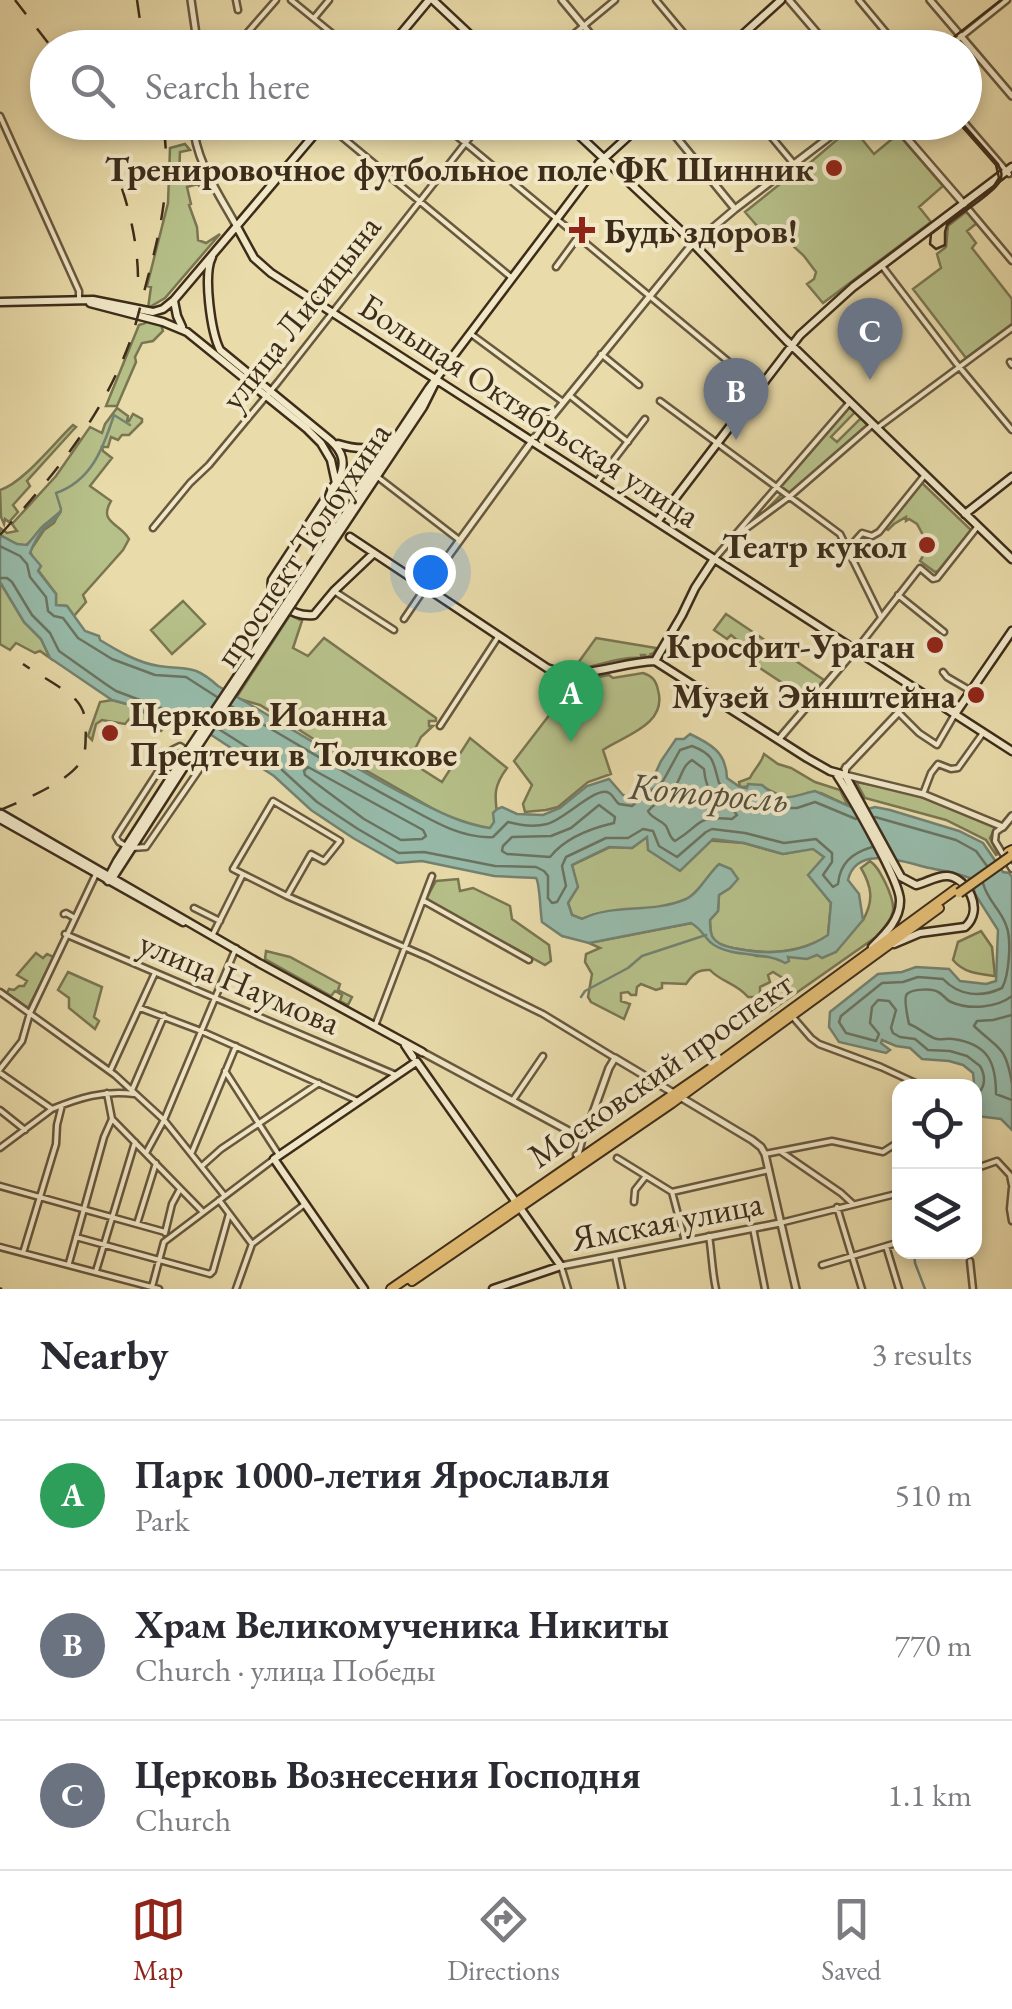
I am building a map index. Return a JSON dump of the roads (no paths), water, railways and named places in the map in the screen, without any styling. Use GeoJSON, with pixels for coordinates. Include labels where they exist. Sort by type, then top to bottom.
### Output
{"type":"FeatureCollection","features":[{"type":"Feature","properties":{"kind":"main road"},"geometry":{"type":"LineString","coordinates":[[405,30],[431,0],[464,30]]}},
{"type":"Feature","properties":{"kind":"main road"},"geometry":{"type":"LineString","coordinates":[[748,30],[781,0]]}},
{"type":"Feature","properties":{"kind":"main road"},"geometry":{"type":"LineString","coordinates":[[0,302],[104,301],[150,312],[164,309],[310,140]]}},
{"type":"Feature","properties":{"kind":"main road"},"geometry":{"type":"LineString","coordinates":[[584,140],[680,230],[938,490],[1012,559]]}},
{"type":"Feature","properties":{"kind":"main road","name":"проспект Толбухина"},"geometry":{"type":"LineString","coordinates":[[111,880],[117,865],[400,431],[556,218],[603,158],[624,140]]}},
{"type":"Feature","properties":{"kind":"main road"},"geometry":{"type":"LineString","coordinates":[[657,522],[792,344],[838,300],[1010,171]]}},
{"type":"Feature","properties":{"kind":"main road","name":"Большая Октябрьская улица"},"geometry":{"type":"LineString","coordinates":[[236,227],[259,264],[1012,752]]}},
{"type":"Feature","properties":{"kind":"main road"},"geometry":{"type":"LineString","coordinates":[[212,257],[208,268],[214,332],[223,353],[320,442],[338,470]]}},
{"type":"Feature","properties":{"kind":"main road"},"geometry":{"type":"LineString","coordinates":[[193,278],[204,276],[209,286]]}},
{"type":"Feature","properties":{"kind":"main road"},"geometry":{"type":"LineString","coordinates":[[79,300],[187,332],[339,449],[344,459],[333,497],[333,524],[324,546]]}},
{"type":"Feature","properties":{"kind":"main road"},"geometry":{"type":"LineString","coordinates":[[174,300],[179,323],[187,332]]}},
{"type":"Feature","properties":{"kind":"main road"},"geometry":{"type":"LineString","coordinates":[[200,341],[209,341],[214,332]]}},
{"type":"Feature","properties":{"kind":"main road","name":"проспект Толбухина"},"geometry":{"type":"LineString","coordinates":[[291,600],[423,408],[437,380]]}},
{"type":"Feature","properties":{"kind":"main road"},"geometry":{"type":"LineString","coordinates":[[331,441],[350,448],[372,448],[400,431]]}},
{"type":"Feature","properties":{"kind":"main road"},"geometry":{"type":"LineString","coordinates":[[964,515],[1012,478]]}},
{"type":"Feature","properties":{"kind":"main road"},"geometry":{"type":"LineString","coordinates":[[333,497],[276,574],[270,588],[273,596],[298,614],[310,616],[373,554]]}},
{"type":"Feature","properties":{"kind":"main road"},"geometry":{"type":"LineString","coordinates":[[346,522],[344,531],[350,537],[538,664],[562,673],[584,673],[655,661],[842,776],[898,879],[897,915],[887,932],[860,958]]}},
{"type":"Feature","properties":{"kind":"main road"},"geometry":{"type":"LineString","coordinates":[[334,541],[340,536],[350,537]]}},
{"type":"Feature","properties":{"kind":"main road"},"geometry":{"type":"LineString","coordinates":[[655,661],[714,560]]}},
{"type":"Feature","properties":{"kind":"main road"},"geometry":{"type":"LineString","coordinates":[[955,714],[1012,631]]}},
{"type":"Feature","properties":{"kind":"main road"},"geometry":{"type":"LineString","coordinates":[[0,816],[401,1040],[418,1058],[561,1266]]}},
{"type":"Feature","properties":{"kind":"main road"},"geometry":{"type":"LineString","coordinates":[[958,891],[1011,853]]}},
{"type":"Feature","properties":{"kind":"main road"},"geometry":{"type":"LineString","coordinates":[[96,873],[117,865],[116,877],[111,880]]}},
{"type":"Feature","properties":{"kind":"main road"},"geometry":{"type":"LineString","coordinates":[[882,951],[920,932],[966,927],[975,916],[975,904],[956,878],[944,875],[916,885],[898,879]]}},
{"type":"Feature","properties":{"kind":"main road","name":"Московский проспект"},"geometry":{"type":"LineString","coordinates":[[400,1289],[792,1016],[958,891]]}},
{"type":"Feature","properties":{"kind":"main road","name":"Московский проспект"},"geometry":{"type":"LineString","coordinates":[[678,1095],[860,958],[958,891]]}},
{"type":"Feature","properties":{"kind":"main road"},"geometry":{"type":"LineString","coordinates":[[364,1289],[277,1157],[418,1058]]}},
{"type":"Feature","properties":{"kind":"main road","name":"Московский проспект"},"geometry":{"type":"LineString","coordinates":[[391,1289],[520,1205]]}},
{"type":"Feature","properties":{"kind":"main road","name":"Ямская улица"},"geometry":{"type":"LineString","coordinates":[[492,1289],[561,1266]]}},
{"type":"Feature","properties":{"kind":"street"},"geometry":{"type":"LineString","coordinates":[[191,0],[195,30]]}},
{"type":"Feature","properties":{"kind":"street"},"geometry":{"type":"LineString","coordinates":[[236,0],[238,10]]}},
{"type":"Feature","properties":{"kind":"street"},"geometry":{"type":"LineString","coordinates":[[250,30],[276,0]]}},
{"type":"Feature","properties":{"kind":"street"},"geometry":{"type":"LineString","coordinates":[[291,0],[328,30]]}},
{"type":"Feature","properties":{"kind":"street"},"geometry":{"type":"LineString","coordinates":[[314,18],[329,0]]}},
{"type":"Feature","properties":{"kind":"street"},"geometry":{"type":"LineString","coordinates":[[562,0],[586,30]]}},
{"type":"Feature","properties":{"kind":"street"},"geometry":{"type":"LineString","coordinates":[[578,30],[615,0]]}},
{"type":"Feature","properties":{"kind":"street"},"geometry":{"type":"LineString","coordinates":[[656,0],[681,30]]}},
{"type":"Feature","properties":{"kind":"street"},"geometry":{"type":"LineString","coordinates":[[789,0],[815,30]]}},
{"type":"Feature","properties":{"kind":"street"},"geometry":{"type":"LineString","coordinates":[[858,0],[884,30]]}},
{"type":"Feature","properties":{"kind":"street"},"geometry":{"type":"LineString","coordinates":[[930,0],[957,30]]}},
{"type":"Feature","properties":{"kind":"street"},"geometry":{"type":"LineString","coordinates":[[970,30],[1008,0]]}},
{"type":"Feature","properties":{"kind":"street"},"geometry":{"type":"LineString","coordinates":[[982,60],[1012,96]]}},
{"type":"Feature","properties":{"kind":"street"},"geometry":{"type":"LineString","coordinates":[[0,116],[79,291],[79,300]]}},
{"type":"Feature","properties":{"kind":"street"},"geometry":{"type":"LineString","coordinates":[[195,140],[236,227]]}},
{"type":"Feature","properties":{"kind":"street"},"geometry":{"type":"LineString","coordinates":[[345,140],[512,278]]}},
{"type":"Feature","properties":{"kind":"street"},"geometry":{"type":"LineString","coordinates":[[461,140],[759,387]]}},
{"type":"Feature","properties":{"kind":"street","name":"улица Лисицына"},"geometry":{"type":"LineString","coordinates":[[153,528],[268,394],[467,140]]}},
{"type":"Feature","properties":{"kind":"street"},"geometry":{"type":"LineString","coordinates":[[679,140],[736,209]]}},
{"type":"Feature","properties":{"kind":"street"},"geometry":{"type":"LineString","coordinates":[[774,140],[794,164]]}},
{"type":"Feature","properties":{"kind":"street"},"geometry":{"type":"LineString","coordinates":[[404,620],[458,539],[532,441],[693,243],[826,140]]}},
{"type":"Feature","properties":{"kind":"street"},"geometry":{"type":"LineString","coordinates":[[909,140],[1012,261]]}},
{"type":"Feature","properties":{"kind":"street"},"geometry":{"type":"LineString","coordinates":[[981,140],[1010,171]]}},
{"type":"Feature","properties":{"kind":"street"},"geometry":{"type":"LineString","coordinates":[[556,268],[578,236]]}},
{"type":"Feature","properties":{"kind":"street"},"geometry":{"type":"LineString","coordinates":[[882,266],[1012,430]]}},
{"type":"Feature","properties":{"kind":"street"},"geometry":{"type":"LineString","coordinates":[[728,542],[875,426],[1012,328]]}},
{"type":"Feature","properties":{"kind":"street"},"geometry":{"type":"LineString","coordinates":[[471,334],[563,402]]}},
{"type":"Feature","properties":{"kind":"street"},"geometry":{"type":"LineString","coordinates":[[601,354],[639,384]]}},
{"type":"Feature","properties":{"kind":"street"},"geometry":{"type":"LineString","coordinates":[[569,395],[628,442]]}},
{"type":"Feature","properties":{"kind":"street"},"geometry":{"type":"LineString","coordinates":[[660,401],[840,534],[881,618]]}},
{"type":"Feature","properties":{"kind":"street"},"geometry":{"type":"LineString","coordinates":[[714,560],[850,402]]}},
{"type":"Feature","properties":{"kind":"street"},"geometry":{"type":"LineString","coordinates":[[596,482],[646,418]]}},
{"type":"Feature","properties":{"kind":"street"},"geometry":{"type":"LineString","coordinates":[[847,550],[862,533],[872,536],[879,532],[924,476]]}},
{"type":"Feature","properties":{"kind":"street"},"geometry":{"type":"LineString","coordinates":[[376,477],[458,539]]}},
{"type":"Feature","properties":{"kind":"street"},"geometry":{"type":"LineString","coordinates":[[778,738],[920,568],[937,578],[978,526]]}},
{"type":"Feature","properties":{"kind":"street"},"geometry":{"type":"LineString","coordinates":[[334,591],[394,630]]}},
{"type":"Feature","properties":{"kind":"street"},"geometry":{"type":"LineString","coordinates":[[898,595],[944,632]]}},
{"type":"Feature","properties":{"kind":"street"},"geometry":{"type":"LineString","coordinates":[[440,726],[498,637]]}},
{"type":"Feature","properties":{"kind":"street"},"geometry":{"type":"LineString","coordinates":[[943,672],[971,691]]}},
{"type":"Feature","properties":{"kind":"street"},"geometry":{"type":"LineString","coordinates":[[916,690],[842,776],[923,794],[1003,827]]}},
{"type":"Feature","properties":{"kind":"street"},"geometry":{"type":"LineString","coordinates":[[898,713],[937,745],[955,714]]}},
{"type":"Feature","properties":{"kind":"street"},"geometry":{"type":"LineString","coordinates":[[923,794],[938,764],[958,768],[983,733]]}},
{"type":"Feature","properties":{"kind":"street"},"geometry":{"type":"LineString","coordinates":[[180,746],[197,756],[201,767],[146,847],[129,847],[119,842],[118,832],[172,750],[180,746]]}},
{"type":"Feature","properties":{"kind":"street"},"geometry":{"type":"LineString","coordinates":[[287,896],[311,854],[324,861],[340,841],[273,800],[233,869],[287,896],[404,946],[541,1013],[758,1145],[765,1154],[796,1289]]}},
{"type":"Feature","properties":{"kind":"street"},"geometry":{"type":"LineString","coordinates":[[1012,816],[996,834],[996,845],[1012,869]]}},
{"type":"Feature","properties":{"kind":"street"},"geometry":{"type":"LineString","coordinates":[[52,1109],[0,1070],[22,1042],[30,1013],[96,873]]}},
{"type":"Feature","properties":{"kind":"street"},"geometry":{"type":"LineString","coordinates":[[212,936],[243,874]]}},
{"type":"Feature","properties":{"kind":"street"},"geometry":{"type":"LineString","coordinates":[[375,1026],[432,876]]}},
{"type":"Feature","properties":{"kind":"street"},"geometry":{"type":"LineString","coordinates":[[424,900],[529,960]]}},
{"type":"Feature","properties":{"kind":"street"},"geometry":{"type":"LineString","coordinates":[[194,908],[220,921]]}},
{"type":"Feature","properties":{"kind":"street"},"geometry":{"type":"LineString","coordinates":[[64,914],[74,917]]}},
{"type":"Feature","properties":{"kind":"street","name":"улица Наумова"},"geometry":{"type":"LineString","coordinates":[[65,934],[396,1075]]}},
{"type":"Feature","properties":{"kind":"street"},"geometry":{"type":"LineString","coordinates":[[146,1153],[164,1120],[235,949]]}},
{"type":"Feature","properties":{"kind":"street"},"geometry":{"type":"LineString","coordinates":[[110,1071],[155,973]]}},
{"type":"Feature","properties":{"kind":"street"},"geometry":{"type":"LineString","coordinates":[[0,992],[110,1071],[164,1120],[202,1166],[229,1214],[252,1244]]}},
{"type":"Feature","properties":{"kind":"street"},"geometry":{"type":"LineString","coordinates":[[140,1008],[358,1101]]}},
{"type":"Feature","properties":{"kind":"street"},"geometry":{"type":"LineString","coordinates":[[132,1092],[164,1016]]}},
{"type":"Feature","properties":{"kind":"street"},"geometry":{"type":"LineString","coordinates":[[792,1016],[819,1044],[908,1079]]}},
{"type":"Feature","properties":{"kind":"street"},"geometry":{"type":"LineString","coordinates":[[192,1152],[236,1046]]}},
{"type":"Feature","properties":{"kind":"street"},"geometry":{"type":"LineString","coordinates":[[513,1100],[543,1056]]}},
{"type":"Feature","properties":{"kind":"street"},"geometry":{"type":"LineString","coordinates":[[418,1058],[434,1058],[582,1137]]}},
{"type":"Feature","properties":{"kind":"street"},"geometry":{"type":"LineString","coordinates":[[576,1155],[614,1058]]}},
{"type":"Feature","properties":{"kind":"street"},"geometry":{"type":"LineString","coordinates":[[166,1235],[277,1157],[225,1071]]}},
{"type":"Feature","properties":{"kind":"street"},"geometry":{"type":"LineString","coordinates":[[202,1166],[319,1083]]}},
{"type":"Feature","properties":{"kind":"street"},"geometry":{"type":"LineString","coordinates":[[0,1148],[52,1109],[87,1096],[132,1092]]}},
{"type":"Feature","properties":{"kind":"street"},"geometry":{"type":"LineString","coordinates":[[107,1093],[112,1119],[202,1211]]}},
{"type":"Feature","properties":{"kind":"street"},"geometry":{"type":"LineString","coordinates":[[23,1253],[56,1144],[62,1105]]}},
{"type":"Feature","properties":{"kind":"street"},"geometry":{"type":"LineString","coordinates":[[0,1110],[25,1130]]}},
{"type":"Feature","properties":{"kind":"street"},"geometry":{"type":"LineString","coordinates":[[68,1264],[112,1119]]}},
{"type":"Feature","properties":{"kind":"street"},"geometry":{"type":"LineString","coordinates":[[765,1154],[832,1141],[883,1152],[892,1146]]}},
{"type":"Feature","properties":{"kind":"street"},"geometry":{"type":"LineString","coordinates":[[96,1272],[135,1142]]}},
{"type":"Feature","properties":{"kind":"street"},"geometry":{"type":"LineString","coordinates":[[779,1151],[853,1204]]}},
{"type":"Feature","properties":{"kind":"street"},"geometry":{"type":"LineString","coordinates":[[617,1158],[672,1192],[768,1170]]}},
{"type":"Feature","properties":{"kind":"street"},"geometry":{"type":"LineString","coordinates":[[982,1166],[997,1161],[1010,1175],[1012,1221]]}},
{"type":"Feature","properties":{"kind":"street"},"geometry":{"type":"LineString","coordinates":[[137,1224],[156,1163]]}},
{"type":"Feature","properties":{"kind":"street"},"geometry":{"type":"LineString","coordinates":[[634,1202],[635,1190],[646,1176]]}},
{"type":"Feature","properties":{"kind":"street"},"geometry":{"type":"LineString","coordinates":[[0,1186],[166,1235]]}},
{"type":"Feature","properties":{"kind":"street"},"geometry":{"type":"LineString","coordinates":[[0,1247],[155,1288],[158,1258],[172,1204],[180,1189]]}},
{"type":"Feature","properties":{"kind":"street"},"geometry":{"type":"LineString","coordinates":[[672,1192],[684,1241]]}},
{"type":"Feature","properties":{"kind":"street","name":"Ямская улица"},"geometry":{"type":"LineString","coordinates":[[561,1266],[780,1223],[892,1195]]}},
{"type":"Feature","properties":{"kind":"street"},"geometry":{"type":"LineString","coordinates":[[236,1289],[252,1244],[305,1204]]}},
{"type":"Feature","properties":{"kind":"street"},"geometry":{"type":"LineString","coordinates":[[837,1208],[862,1289]]}},
{"type":"Feature","properties":{"kind":"street"},"geometry":{"type":"LineString","coordinates":[[76,1238],[212,1274],[229,1214]]}},
{"type":"Feature","properties":{"kind":"street"},"geometry":{"type":"LineString","coordinates":[[754,1228],[765,1289]]}},
{"type":"Feature","properties":{"kind":"street"},"geometry":{"type":"LineString","coordinates":[[709,1236],[716,1289]]}},
{"type":"Feature","properties":{"kind":"street"},"geometry":{"type":"LineString","coordinates":[[822,1265],[892,1244]]}},
{"type":"Feature","properties":{"kind":"street"},"geometry":{"type":"LineString","coordinates":[[886,1246],[899,1289]]}},
{"type":"Feature","properties":{"kind":"street"},"geometry":{"type":"LineString","coordinates":[[615,1256],[622,1289]]}},
{"type":"Feature","properties":{"kind":"street"},"geometry":{"type":"LineString","coordinates":[[970,1262],[973,1289]]}},
{"type":"Feature","properties":{"kind":"street"},"geometry":{"type":"LineString","coordinates":[[561,1266],[568,1289]]}},
{"type":"Feature","properties":{"kind":"water","name":"Которосль"},"geometry":{"type":"Polygon","coordinates":[[[61,511],[43,530],[30,553],[56,594],[56,605],[67,606],[85,631],[143,662],[203,674],[375,778],[466,822],[490,828],[493,813],[502,807],[517,814],[543,815],[560,808],[587,786],[609,779],[628,797],[655,774],[676,739],[690,734],[716,750],[724,762],[727,778],[740,787],[762,785],[776,795],[788,797],[815,791],[851,807],[890,810],[959,831],[983,843],[1003,872],[1012,877],[1012,1130],[1001,1119],[982,1117],[982,1079],[974,1079],[973,1073],[963,1065],[922,1059],[910,1048],[882,1040],[890,1050],[886,1053],[839,1042],[829,1027],[830,1012],[878,974],[916,967],[949,969],[960,981],[996,981],[998,930],[975,894],[972,879],[892,859],[860,862],[848,880],[859,894],[863,920],[836,952],[822,958],[788,957],[785,963],[731,952],[714,945],[691,923],[589,943],[562,936],[542,922],[536,878],[494,876],[422,861],[397,863],[311,810],[274,776],[196,725],[167,721],[112,700],[50,658],[0,582],[0,535],[27,545],[61,511]],[[647,837],[632,848],[609,847],[572,865],[578,887],[568,903],[572,915],[582,919],[607,911],[673,904],[695,893],[719,864],[731,869],[738,879],[719,895],[718,911],[710,920],[712,936],[718,943],[770,952],[806,946],[828,935],[831,903],[808,875],[824,857],[813,849],[783,854],[713,839],[680,871],[648,850],[647,837]]]}},
{"type":"Feature","properties":{"kind":"waterway"},"geometry":{"type":"LineString","coordinates":[[60,513],[56,493],[87,472],[114,415],[130,425]]}},
{"type":"Feature","properties":{"kind":"waterway"},"geometry":{"type":"LineString","coordinates":[[581,997],[642,956],[706,935]]}},
{"type":"Feature","properties":{"kind":"waterway"},"geometry":{"type":"LineString","coordinates":[[915,1259],[925,1289]]}},
{"type":"Feature","properties":{"kind":"tram line"},"geometry":{"type":"LineString","coordinates":[[963,30],[1001,0]]}},
{"type":"Feature","properties":{"kind":"tram line"},"geometry":{"type":"LineString","coordinates":[[974,140],[996,165],[999,178],[931,234],[930,244],[936,249],[945,245],[947,225],[1000,181],[998,164],[977,140]]}},
{"type":"Feature","properties":{"kind":"railway"},"geometry":{"type":"LineString","coordinates":[[15,0],[38,30]]}},
{"type":"Feature","properties":{"kind":"railway"},"geometry":{"type":"LineString","coordinates":[[137,0],[141,30]]}},
{"type":"Feature","properties":{"kind":"railway"},"geometry":{"type":"LineString","coordinates":[[103,140],[126,201],[135,242],[138,285]]}},
{"type":"Feature","properties":{"kind":"railway"},"geometry":{"type":"LineString","coordinates":[[0,535],[75,444],[119,368],[131,339],[162,217],[164,140]]}},
{"type":"Feature","properties":{"kind":"railway"},"geometry":{"type":"LineString","coordinates":[[0,810],[67,776],[81,761],[85,749],[86,722],[79,703],[23,664]]}},
{"type":"Feature","properties":{"kind":"place","name":"Тренировочное футбольное поле ФК Шинник"},"geometry":{"type":"Point","coordinates":[834,168]}},
{"type":"Feature","properties":{"kind":"place","name":"Будь здоров!"},"geometry":{"type":"Point","coordinates":[582,230]}},
{"type":"Feature","properties":{"kind":"place","name":"Церковь Вознесения Господня"},"geometry":{"type":"Point","coordinates":[870,380]}},
{"type":"Feature","properties":{"kind":"place","name":"Храм Великомученика Никиты"},"geometry":{"type":"Point","coordinates":[736,440]}},
{"type":"Feature","properties":{"kind":"place","name":"Театр кукол"},"geometry":{"type":"Point","coordinates":[927,545]}},
{"type":"Feature","properties":{"kind":"place","name":"Кросфит-Ураган"},"geometry":{"type":"Point","coordinates":[935,645]}},
{"type":"Feature","properties":{"kind":"place","name":"Музей Эйнштейна"},"geometry":{"type":"Point","coordinates":[976,695]}},
{"type":"Feature","properties":{"kind":"place","name":"Церковь Иоанна Предтечи в Толчкове"},"geometry":{"type":"Point","coordinates":[110,733]}},
{"type":"Feature","properties":{"kind":"place","name":"Парк 1000-летия Ярославля"},"geometry":{"type":"Point","coordinates":[571,742]}}]}
